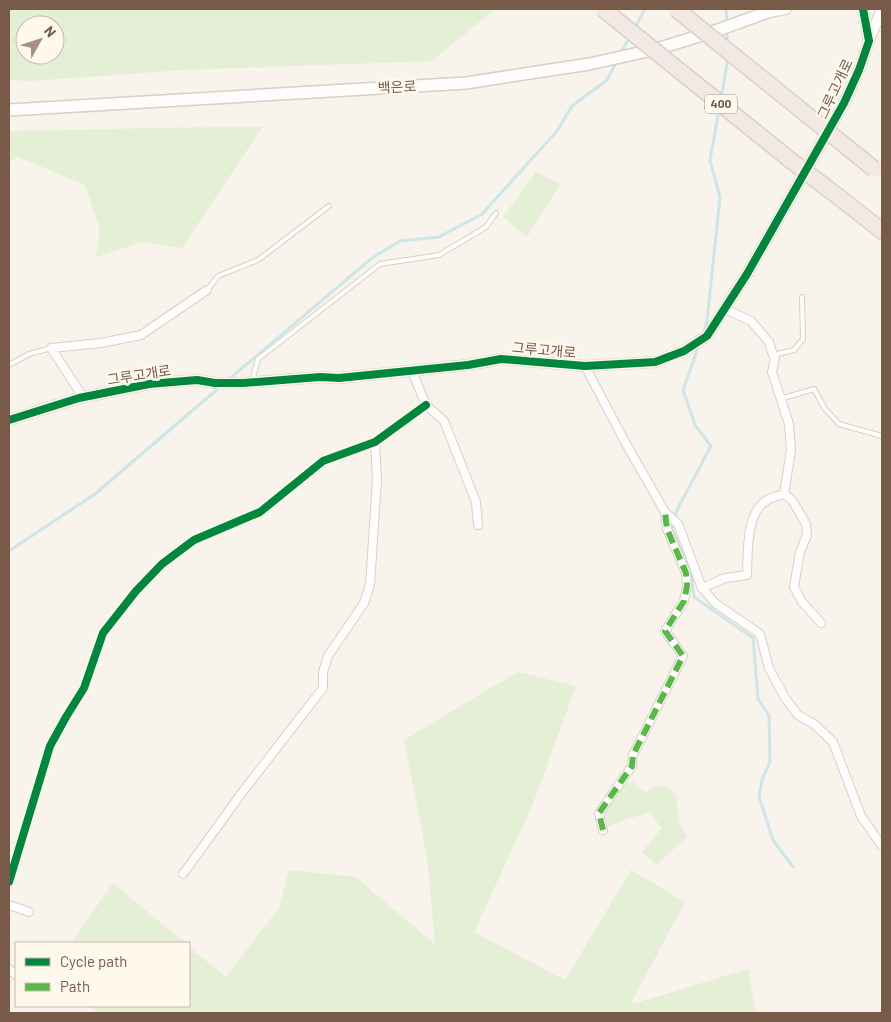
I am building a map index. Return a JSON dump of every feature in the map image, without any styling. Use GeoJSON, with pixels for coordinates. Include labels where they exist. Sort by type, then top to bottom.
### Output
{"type":"FeatureCollection","features":[{"type":"Feature","properties":{"kind":"highway","name":"400"},"geometry":{"type":"LineString","coordinates":[[603,9],[789,159],[882,231]]}},
{"type":"Feature","properties":{"kind":"highway"},"geometry":{"type":"LineString","coordinates":[[676,9],[878,173]]}},
{"type":"Feature","properties":{"kind":"main road","name":"백은로"},"geometry":{"type":"LineString","coordinates":[[9,110],[466,84],[589,64],[657,49],[776,9]]}},
{"type":"Feature","properties":{"kind":"street"},"geometry":{"type":"LineString","coordinates":[[763,14],[786,9]]}},
{"type":"Feature","properties":{"kind":"street"},"geometry":{"type":"LineString","coordinates":[[856,9],[864,12],[869,41]]}},
{"type":"Feature","properties":{"kind":"street","name":"그루고개로"},"geometry":{"type":"LineString","coordinates":[[9,420],[83,397],[149,384],[196,380],[215,383],[247,383],[339,378],[468,365],[501,359],[585,366],[656,362],[684,352],[707,336],[756,257],[844,103],[859,70],[882,9]]}},
{"type":"Feature","properties":{"kind":"street"},"geometry":{"type":"LineString","coordinates":[[83,397],[51,348],[141,335],[206,290]]}},
{"type":"Feature","properties":{"kind":"street"},"geometry":{"type":"LineString","coordinates":[[725,309],[751,321],[769,342],[774,358],[772,372],[789,424],[791,450],[784,494]]}},
{"type":"Feature","properties":{"kind":"street"},"geometry":{"type":"LineString","coordinates":[[585,366],[625,442],[667,514],[678,524],[702,588],[715,603],[760,634],[769,668],[785,698],[798,715],[814,724],[833,742],[861,816],[882,846]]}},
{"type":"Feature","properties":{"kind":"street"},"geometry":{"type":"LineString","coordinates":[[412,370],[426,405],[444,421],[476,502],[478,525]]}},
{"type":"Feature","properties":{"kind":"street"},"geometry":{"type":"LineString","coordinates":[[9,882],[50,746],[84,688],[104,633],[136,592],[162,564],[194,540],[260,512],[323,461],[375,442],[426,405]]}},
{"type":"Feature","properties":{"kind":"street"},"geometry":{"type":"LineString","coordinates":[[183,874],[244,790],[323,688],[323,672],[328,656],[364,603],[370,585],[377,480],[375,442]]}},
{"type":"Feature","properties":{"kind":"street"},"geometry":{"type":"LineString","coordinates":[[702,588],[725,578],[747,575],[749,532],[756,511],[767,500],[784,494]]}},
{"type":"Feature","properties":{"kind":"street"},"geometry":{"type":"LineString","coordinates":[[784,494],[792,500],[806,524],[807,535],[800,552],[794,586],[802,602],[821,623]]}},
{"type":"Feature","properties":{"kind":"street"},"geometry":{"type":"LineString","coordinates":[[602,830],[599,813],[632,766],[633,755],[682,656],[665,631],[684,601],[687,586],[686,573],[667,529],[667,514]]}},
{"type":"Feature","properties":{"kind":"street"},"geometry":{"type":"LineString","coordinates":[[9,905],[29,912]]}},
{"type":"Feature","properties":{"kind":"lane"},"geometry":{"type":"LineString","coordinates":[[206,290],[218,276],[258,260],[329,206]]}},
{"type":"Feature","properties":{"kind":"lane"},"geometry":{"type":"LineString","coordinates":[[247,383],[258,359],[380,264],[439,255],[486,226],[496,214]]}},
{"type":"Feature","properties":{"kind":"lane"},"geometry":{"type":"LineString","coordinates":[[773,355],[794,350],[803,339],[802,297]]}},
{"type":"Feature","properties":{"kind":"lane"},"geometry":{"type":"LineString","coordinates":[[9,365],[29,354],[51,348]]}},
{"type":"Feature","properties":{"kind":"lane"},"geometry":{"type":"LineString","coordinates":[[780,399],[814,389],[825,409],[839,424],[882,436]]}},
{"type":"Feature","properties":{"kind":"green space"},"geometry":{"type":"Polygon","coordinates":[[[9,9],[495,9],[432,61],[181,70],[32,81],[9,80],[9,9]]]}},
{"type":"Feature","properties":{"kind":"green space"},"geometry":{"type":"Polygon","coordinates":[[[263,126],[182,248],[142,242],[96,257],[100,230],[85,185],[18,157],[9,162],[9,131],[263,126]]]}},
{"type":"Feature","properties":{"kind":"green space"},"geometry":{"type":"Polygon","coordinates":[[[536,172],[560,184],[527,237],[503,217],[536,172]]]}},
{"type":"Feature","properties":{"kind":"green space"},"geometry":{"type":"Polygon","coordinates":[[[518,672],[576,686],[532,806],[474,932],[565,980],[631,870],[685,902],[630,1005],[748,969],[756,1013],[97,1013],[91,1007],[190,1007],[190,948],[226,977],[279,908],[289,870],[355,877],[435,944],[427,857],[404,740],[518,672]]]}},
{"type":"Feature","properties":{"kind":"green space"},"geometry":{"type":"Polygon","coordinates":[[[632,781],[646,793],[653,787],[665,786],[676,795],[679,821],[687,837],[656,865],[642,852],[662,828],[649,812],[608,826],[604,813],[623,785],[632,781]]]}},
{"type":"Feature","properties":{"kind":"green space"},"geometry":{"type":"Polygon","coordinates":[[[113,883],[184,942],[72,942],[113,883]]]}},
{"type":"Feature","properties":{"kind":"waterway"},"geometry":{"type":"LineString","coordinates":[[634,29],[645,9]]}},
{"type":"Feature","properties":{"kind":"waterway"},"geometry":{"type":"LineString","coordinates":[[726,9],[727,24]]}},
{"type":"Feature","properties":{"kind":"waterway"},"geometry":{"type":"LineString","coordinates":[[727,31],[727,44]]}},
{"type":"Feature","properties":{"kind":"waterway"},"geometry":{"type":"LineString","coordinates":[[621,53],[630,36]]}},
{"type":"Feature","properties":{"kind":"waterway"},"geometry":{"type":"LineString","coordinates":[[721,99],[728,58]]}},
{"type":"Feature","properties":{"kind":"waterway"},"geometry":{"type":"LineString","coordinates":[[228,380],[372,258],[400,241],[439,237],[482,214],[557,131],[572,106],[607,80],[617,61]]}},
{"type":"Feature","properties":{"kind":"waterway"},"geometry":{"type":"LineString","coordinates":[[703,335],[707,321],[720,197],[710,160],[719,110]]}},
{"type":"Feature","properties":{"kind":"waterway"},"geometry":{"type":"LineString","coordinates":[[699,345],[683,390],[695,425],[711,446],[677,510],[672,528],[692,579],[694,597],[753,638],[758,699],[769,716],[770,762],[762,780],[759,797],[773,840],[793,867]]}},
{"type":"Feature","properties":{"kind":"waterway"},"geometry":{"type":"LineString","coordinates":[[9,551],[95,494],[221,386]]}},
{"type":"Feature","properties":{"kind":"marked path"},"geometry":{"type":"LineString","coordinates":[[603,830],[599,813],[632,766],[633,755],[683,656],[665,631],[684,601],[687,586],[686,573],[667,529],[665,512]]}},
{"type":"Feature","properties":{"kind":"cycle path"},"geometry":{"type":"LineString","coordinates":[[9,420],[79,398],[149,384],[197,380],[215,383],[243,383],[320,377],[339,378],[468,365],[501,359],[585,366],[655,362],[684,351],[707,336],[747,274],[844,103],[859,70],[869,41],[863,9]]}},
{"type":"Feature","properties":{"kind":"cycle path"},"geometry":{"type":"LineString","coordinates":[[9,882],[50,746],[84,688],[103,633],[136,591],[162,564],[194,540],[260,512],[323,461],[375,442],[426,405]]}}]}
